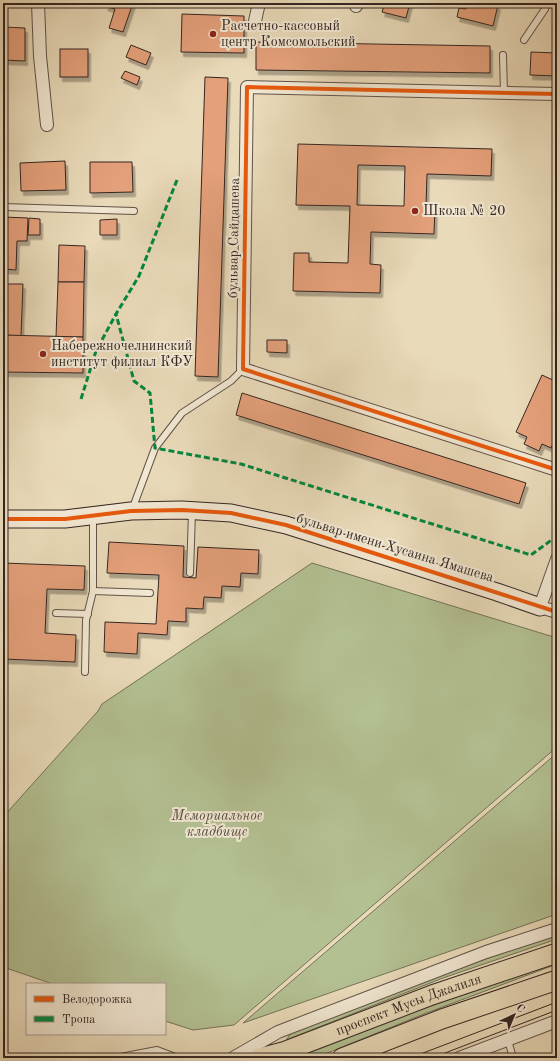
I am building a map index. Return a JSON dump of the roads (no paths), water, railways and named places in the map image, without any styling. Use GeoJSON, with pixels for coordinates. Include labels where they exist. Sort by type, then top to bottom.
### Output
{"type":"FeatureCollection","features":[{"type":"Feature","properties":{"kind":"main road","name":"проспект Мусы Джалиля"},"geometry":{"type":"LineString","coordinates":[[260,1058],[283,1052],[432,995],[557,953]]}},
{"type":"Feature","properties":{"kind":"main road","name":"проспект Мусы Джалиля"},"geometry":{"type":"LineString","coordinates":[[342,1058],[442,1019],[557,980]]}},
{"type":"Feature","properties":{"kind":"street"},"geometry":{"type":"LineString","coordinates":[[38,3],[40,56],[47,125]]}},
{"type":"Feature","properties":{"kind":"street"},"geometry":{"type":"LineString","coordinates":[[255,21],[259,3]]}},
{"type":"Feature","properties":{"kind":"street","name":"бульвар Сайдашева"},"geometry":{"type":"LineString","coordinates":[[244,369],[247,87],[557,94]]}},
{"type":"Feature","properties":{"kind":"street"},"geometry":{"type":"LineString","coordinates":[[244,369],[557,470]]}},
{"type":"Feature","properties":{"kind":"street","name":"бульвар имени Хусаина Ямашева"},"geometry":{"type":"LineString","coordinates":[[3,519],[66,519],[131,511],[192,510],[230,513],[286,525],[498,592],[540,607]]}},
{"type":"Feature","properties":{"kind":"street"},"geometry":{"type":"LineString","coordinates":[[557,559],[540,607],[557,612]]}},
{"type":"Feature","properties":{"kind":"street"},"geometry":{"type":"LineString","coordinates":[[232,1058],[278,1032],[486,952],[557,929]]}},
{"type":"Feature","properties":{"kind":"street"},"geometry":{"type":"LineString","coordinates":[[459,1058],[557,1021]]}},
{"type":"Feature","properties":{"kind":"lane"},"geometry":{"type":"LineString","coordinates":[[524,40],[545,9],[547,3]]}},
{"type":"Feature","properties":{"kind":"lane"},"geometry":{"type":"LineString","coordinates":[[504,55],[504,93]]}},
{"type":"Feature","properties":{"kind":"lane"},"geometry":{"type":"LineString","coordinates":[[3,207],[134,211]]}},
{"type":"Feature","properties":{"kind":"lane"},"geometry":{"type":"LineString","coordinates":[[131,511],[155,448],[182,413],[231,381],[244,369]]}},
{"type":"Feature","properties":{"kind":"lane"},"geometry":{"type":"LineString","coordinates":[[190,573],[192,510]]}},
{"type":"Feature","properties":{"kind":"lane"},"geometry":{"type":"LineString","coordinates":[[85,672],[86,620],[93,591],[93,516]]}},
{"type":"Feature","properties":{"kind":"lane"},"geometry":{"type":"LineString","coordinates":[[93,591],[150,593]]}},
{"type":"Feature","properties":{"kind":"lane"},"geometry":{"type":"LineString","coordinates":[[56,613],[88,614]]}},
{"type":"Feature","properties":{"kind":"lane"},"geometry":{"type":"LineString","coordinates":[[508,1040],[513,1058]]}},
{"type":"Feature","properties":{"kind":"lane"},"geometry":{"type":"LineString","coordinates":[[115,1058],[157,1050],[178,1058]]}},
{"type":"Feature","properties":{"kind":"tram line"},"geometry":{"type":"LineString","coordinates":[[410,1058],[557,1002]]}},
{"type":"Feature","properties":{"kind":"tram line"},"geometry":{"type":"LineString","coordinates":[[432,1058],[557,1010]]}},
{"type":"Feature","properties":{"kind":"place","name":"Расчетно-кассовый центр Комсомольский"},"geometry":{"type":"Point","coordinates":[213,34]}},
{"type":"Feature","properties":{"kind":"place","name":"Школа № 20"},"geometry":{"type":"Point","coordinates":[415,211]}},
{"type":"Feature","properties":{"kind":"place","name":"Набережночелнинский институт филиал КФУ"},"geometry":{"type":"Point","coordinates":[43,354]}},
{"type":"Feature","properties":{"kind":"park label","name":"Мемориальное кладбище"},"geometry":{"type":"Point","coordinates":[217,824]}}]}
